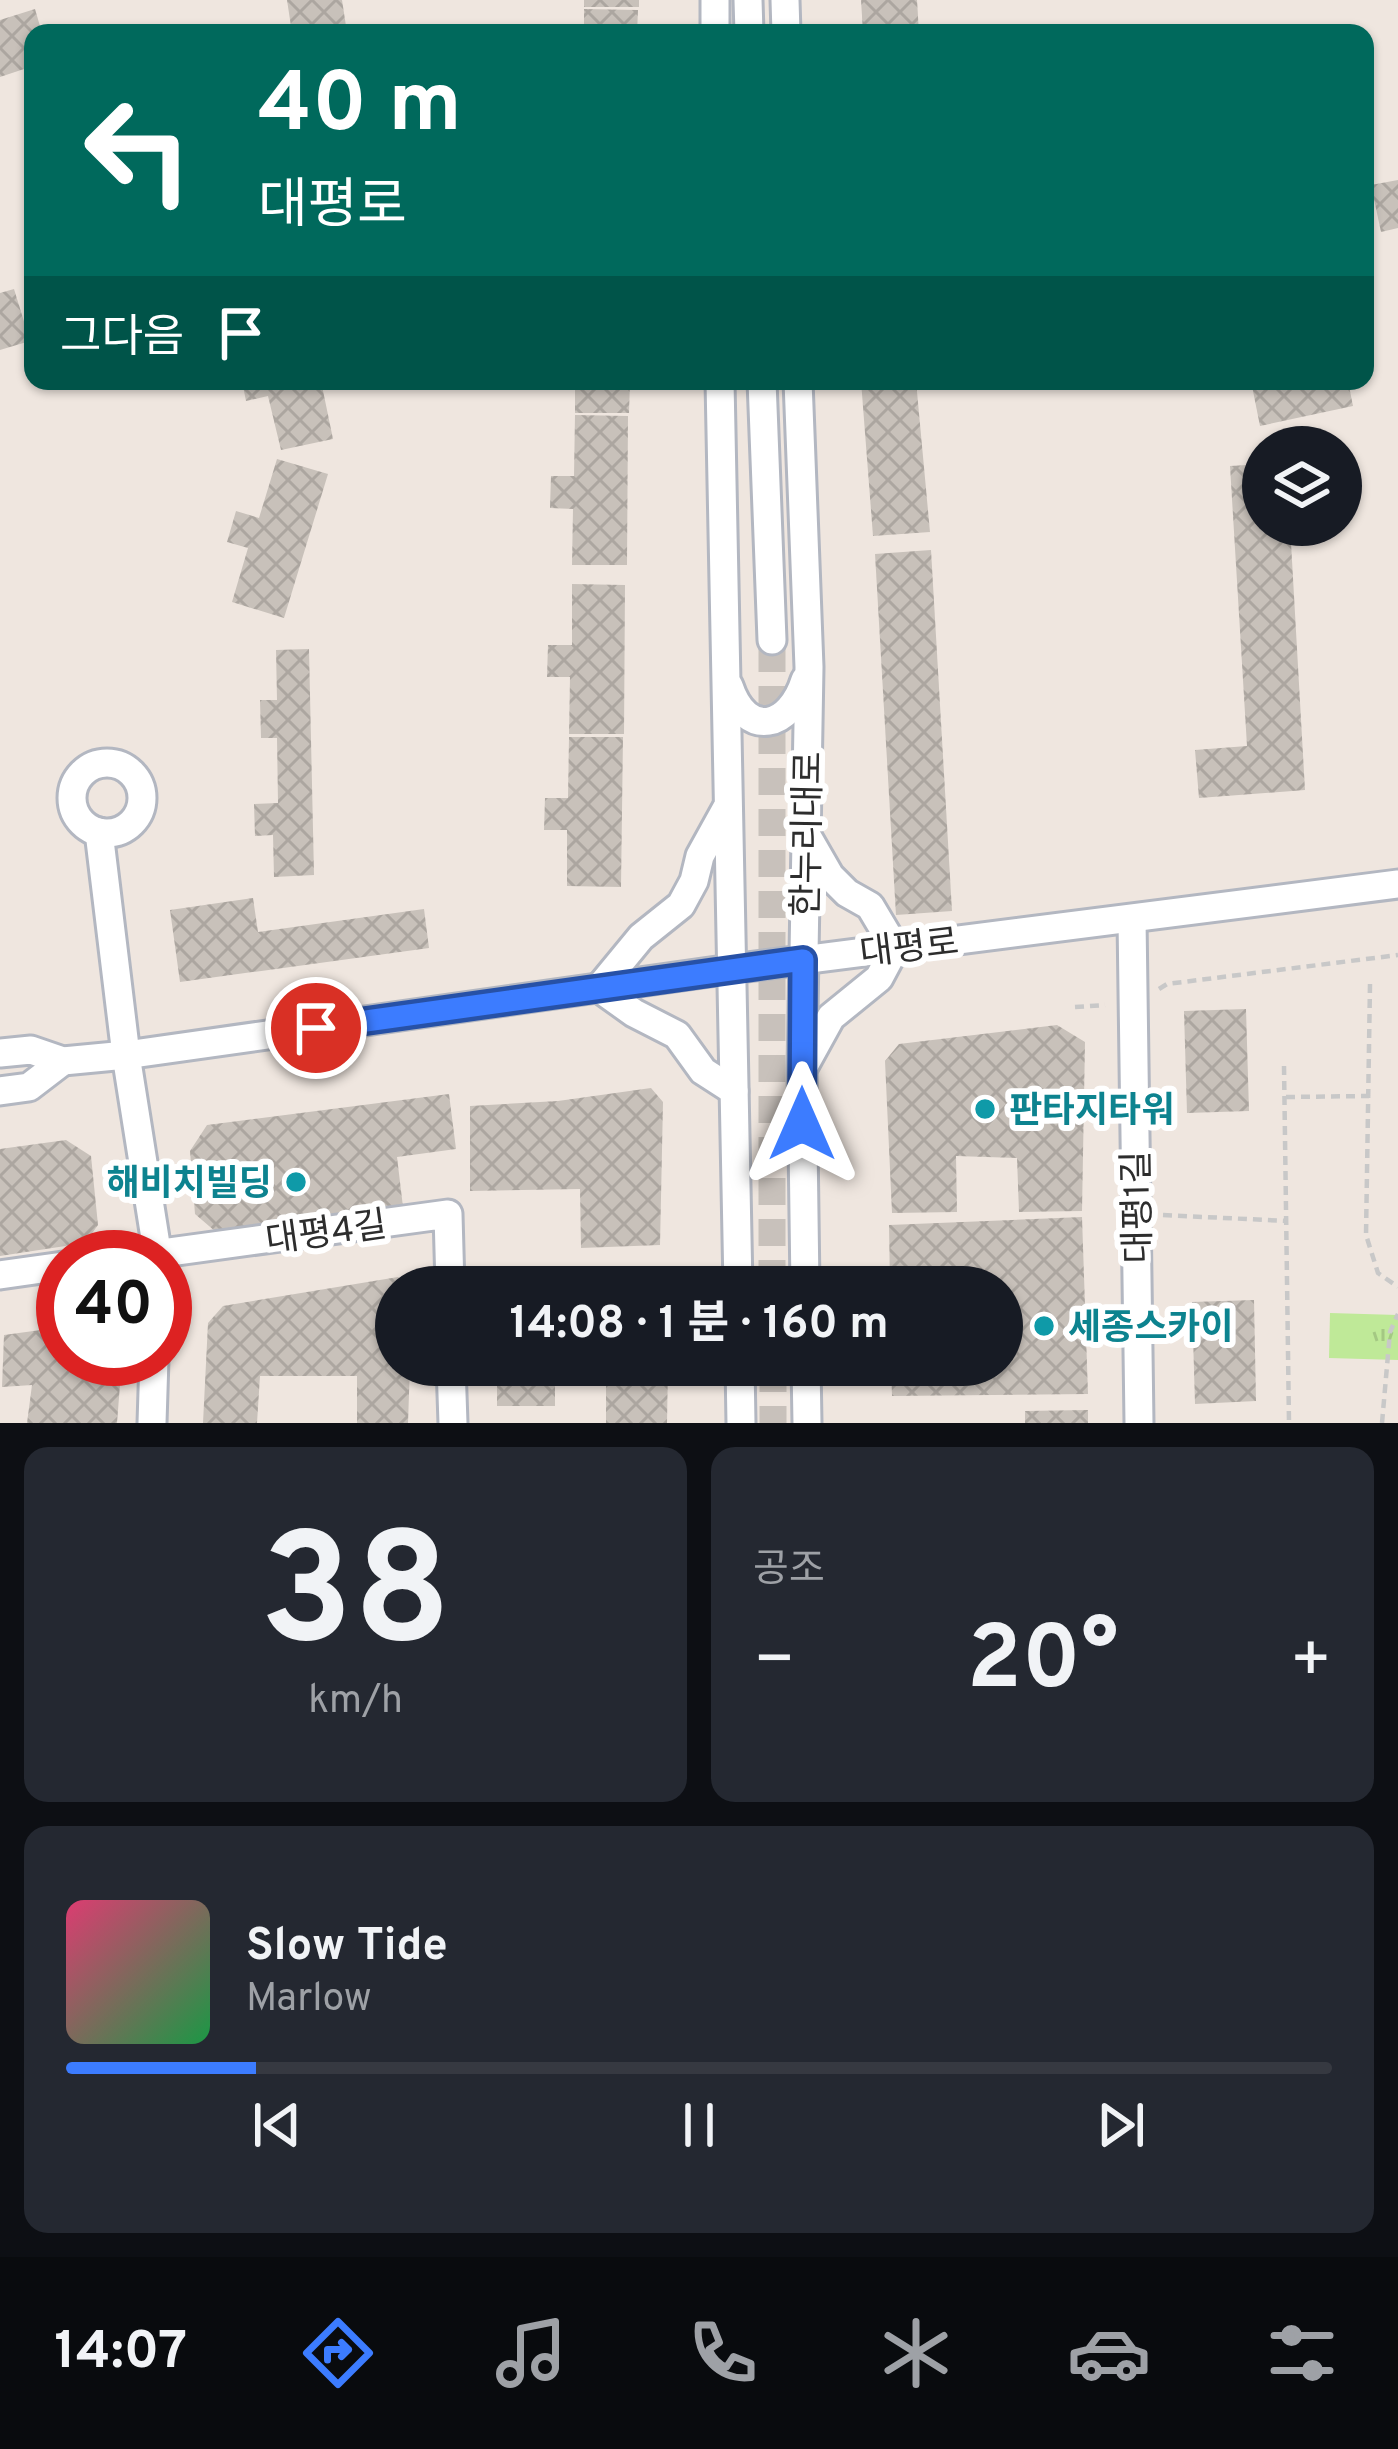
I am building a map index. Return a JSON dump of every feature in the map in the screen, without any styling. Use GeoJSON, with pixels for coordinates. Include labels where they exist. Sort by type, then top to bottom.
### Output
{"type":"FeatureCollection","features":[{"type":"Feature","properties":{"kind":"street","name":"한누리대로"},"geometry":{"type":"LineString","coordinates":[[720,390],[738,1266]]}},
{"type":"Feature","properties":{"kind":"street"},"geometry":{"type":"LineString","coordinates":[[763,390],[772,640]]}},
{"type":"Feature","properties":{"kind":"street","name":"한누리대로"},"geometry":{"type":"LineString","coordinates":[[798,390],[809,667],[802,1069],[805,1266]]}},
{"type":"Feature","properties":{"kind":"street"},"geometry":{"type":"LineString","coordinates":[[726,676],[736,707],[759,723],[774,720],[790,708],[809,667]]}},
{"type":"Feature","properties":{"kind":"street"},"geometry":{"type":"LineString","coordinates":[[728,806],[700,856],[681,905],[641,937],[599,988],[676,1035],[703,1071],[734,1091]]}},
{"type":"Feature","properties":{"kind":"street"},"geometry":{"type":"LineString","coordinates":[[99,832],[146,1230]]}},
{"type":"Feature","properties":{"kind":"street"},"geometry":{"type":"LineString","coordinates":[[802,1069],[832,1017],[879,978],[895,948],[870,906],[830,876],[806,833]]}},
{"type":"Feature","properties":{"kind":"street","name":"대평로"},"geometry":{"type":"LineString","coordinates":[[63,1061],[1398,884]]}},
{"type":"Feature","properties":{"kind":"street","name":"대평1길"},"geometry":{"type":"LineString","coordinates":[[1132,919],[1139,1423]]}},
{"type":"Feature","properties":{"kind":"street"},"geometry":{"type":"LineString","coordinates":[[0,1054],[31,1050],[63,1061]]}},
{"type":"Feature","properties":{"kind":"street"},"geometry":{"type":"LineString","coordinates":[[0,1091],[29,1087],[63,1061]]}},
{"type":"Feature","properties":{"kind":"street","name":"대평4길"},"geometry":{"type":"LineString","coordinates":[[192,1250],[448,1214],[449,1266]]}},
{"type":"Feature","properties":{"kind":"street"},"geometry":{"type":"LineString","coordinates":[[0,1275],[36,1270]]}},
{"type":"Feature","properties":{"kind":"street"},"geometry":{"type":"LineString","coordinates":[[152,1423],[153,1386]]}},
{"type":"Feature","properties":{"kind":"street"},"geometry":{"type":"LineString","coordinates":[[451,1386],[452,1423]]}},
{"type":"Feature","properties":{"kind":"street"},"geometry":{"type":"LineString","coordinates":[[740,1386],[741,1423]]}},
{"type":"Feature","properties":{"kind":"street"},"geometry":{"type":"LineString","coordinates":[[806,1386],[807,1423]]}},
{"type":"Feature","properties":{"kind":"path"},"geometry":{"type":"LineString","coordinates":[[1152,993],[1167,984],[1398,955]]}},
{"type":"Feature","properties":{"kind":"path"},"geometry":{"type":"LineString","coordinates":[[1370,984],[1366,1235],[1378,1273],[1398,1287]]}},
{"type":"Feature","properties":{"kind":"path"},"geometry":{"type":"LineString","coordinates":[[1284,1066],[1289,1423]]}},
{"type":"Feature","properties":{"kind":"path"},"geometry":{"type":"LineString","coordinates":[[1286,1097],[1369,1096]]}},
{"type":"Feature","properties":{"kind":"path"},"geometry":{"type":"LineString","coordinates":[[1151,1214],[1287,1221]]}},
{"type":"Feature","properties":{"kind":"path"},"geometry":{"type":"LineString","coordinates":[[1382,1423],[1390,1332],[1398,1315]]}},
{"type":"Feature","properties":{"kind":"green space"},"geometry":{"type":"Polygon","coordinates":[[[1330,1313],[1398,1315],[1398,1360],[1329,1358],[1330,1313]]]}},
{"type":"Feature","properties":{"kind":"building"},"geometry":{"type":"Polygon","coordinates":[[[287,0],[342,0],[346,24],[291,24],[287,0]]]}},
{"type":"Feature","properties":{"kind":"building"},"geometry":{"type":"Polygon","coordinates":[[[584,0],[639,0],[639,7],[584,7],[584,0]]]}},
{"type":"Feature","properties":{"kind":"building"},"geometry":{"type":"Polygon","coordinates":[[[861,0],[917,0],[918,24],[862,24],[861,0]]]}},
{"type":"Feature","properties":{"kind":"building"},"geometry":{"type":"Polygon","coordinates":[[[35,9],[39,24],[24,24],[24,69],[0,77],[0,20],[35,9]]]}},
{"type":"Feature","properties":{"kind":"building"},"geometry":{"type":"Polygon","coordinates":[[[584,9],[638,10],[637,24],[584,24],[584,9]]]}},
{"type":"Feature","properties":{"kind":"building"},"geometry":{"type":"Polygon","coordinates":[[[1398,180],[1398,228],[1381,232],[1374,184],[1398,180]]]}},
{"type":"Feature","properties":{"kind":"building"},"geometry":{"type":"Polygon","coordinates":[[[14,289],[24,322],[24,343],[0,350],[0,293],[14,289]]]}},
{"type":"Feature","properties":{"kind":"building"},"geometry":{"type":"Polygon","coordinates":[[[244,390],[323,390],[333,439],[281,450],[268,396],[246,401],[244,390]]]}},
{"type":"Feature","properties":{"kind":"building"},"geometry":{"type":"Polygon","coordinates":[[[575,390],[630,390],[629,413],[575,413],[575,390]]]}},
{"type":"Feature","properties":{"kind":"building"},"geometry":{"type":"Polygon","coordinates":[[[862,390],[917,390],[930,532],[873,536],[862,390]]]}},
{"type":"Feature","properties":{"kind":"building"},"geometry":{"type":"Polygon","coordinates":[[[1253,390],[1350,390],[1353,406],[1260,426],[1253,390]]]}},
{"type":"Feature","properties":{"kind":"building"},"geometry":{"type":"Polygon","coordinates":[[[575,415],[628,416],[627,565],[572,565],[573,509],[550,508],[551,476],[574,476],[575,415]]]}},
{"type":"Feature","properties":{"kind":"building"},"geometry":{"type":"Polygon","coordinates":[[[277,459],[328,474],[284,618],[232,602],[248,548],[227,542],[236,511],[259,518],[277,459]]]}},
{"type":"Feature","properties":{"kind":"building"},"geometry":{"type":"Polygon","coordinates":[[[1242,465],[1242,546],[1291,546],[1305,790],[1199,798],[1195,750],[1247,746],[1230,466],[1242,465]]]}},
{"type":"Feature","properties":{"kind":"building"},"geometry":{"type":"Polygon","coordinates":[[[931,550],[952,911],[896,915],[875,554],[931,550]]]}},
{"type":"Feature","properties":{"kind":"building"},"geometry":{"type":"Polygon","coordinates":[[[572,584],[625,585],[624,734],[569,734],[570,677],[547,677],[548,645],[572,645],[572,584]]]}},
{"type":"Feature","properties":{"kind":"building"},"geometry":{"type":"Polygon","coordinates":[[[309,649],[314,875],[274,877],[273,835],[255,836],[254,804],[278,803],[277,738],[261,738],[260,700],[277,700],[276,650],[309,649]]]}},
{"type":"Feature","properties":{"kind":"building"},"geometry":{"type":"Polygon","coordinates":[[[569,737],[623,737],[621,887],[567,886],[567,830],[544,830],[545,798],[568,798],[569,737]]]}},
{"type":"Feature","properties":{"kind":"building"},"geometry":{"type":"Polygon","coordinates":[[[253,898],[258,932],[424,909],[429,948],[180,982],[170,910],[253,898]]]}},
{"type":"Feature","properties":{"kind":"building"},"geometry":{"type":"Polygon","coordinates":[[[1246,1009],[1249,1111],[1187,1113],[1184,1011],[1246,1009]]]}},
{"type":"Feature","properties":{"kind":"building","name":"판타지타워"},"geometry":{"type":"Polygon","coordinates":[[[1057,1025],[1085,1042],[1082,1211],[1019,1212],[1017,1158],[956,1156],[957,1212],[892,1213],[885,1061],[899,1044],[1057,1025]]]}},
{"type":"Feature","properties":{"kind":"building"},"geometry":{"type":"Polygon","coordinates":[[[651,1088],[663,1102],[660,1245],[581,1248],[580,1189],[470,1191],[470,1106],[558,1101],[651,1088]]]}},
{"type":"Feature","properties":{"kind":"building","name":"해비치빌딩"},"geometry":{"type":"Polygon","coordinates":[[[449,1094],[456,1149],[397,1157],[403,1207],[216,1232],[195,1214],[190,1151],[207,1125],[449,1094]]]}},
{"type":"Feature","properties":{"kind":"building"},"geometry":{"type":"Polygon","coordinates":[[[66,1140],[91,1156],[98,1225],[94,1230],[36,1230],[36,1250],[0,1256],[0,1149],[66,1140]]]}},
{"type":"Feature","properties":{"kind":"building","name":"세종스카이"},"geometry":{"type":"Polygon","coordinates":[[[1082,1217],[1088,1394],[892,1396],[892,1386],[1023,1386],[1023,1266],[890,1266],[889,1225],[1082,1217]]]}},
{"type":"Feature","properties":{"kind":"building"},"geometry":{"type":"Polygon","coordinates":[[[375,1281],[375,1386],[409,1386],[408,1423],[357,1423],[357,1376],[260,1376],[257,1423],[203,1423],[208,1323],[223,1306],[375,1281]]]}},
{"type":"Feature","properties":{"kind":"building"},"geometry":{"type":"Polygon","coordinates":[[[1254,1300],[1256,1401],[1195,1404],[1192,1302],[1254,1300]]]}},
{"type":"Feature","properties":{"kind":"building"},"geometry":{"type":"Polygon","coordinates":[[[36,1331],[36,1386],[120,1386],[117,1423],[27,1423],[32,1385],[2,1387],[4,1335],[36,1331]]]}},
{"type":"Feature","properties":{"kind":"building"},"geometry":{"type":"Polygon","coordinates":[[[497,1386],[555,1386],[555,1406],[497,1406],[497,1386]]]}},
{"type":"Feature","properties":{"kind":"building"},"geometry":{"type":"Polygon","coordinates":[[[606,1386],[668,1386],[667,1423],[606,1423],[606,1386]]]}},
{"type":"Feature","properties":{"kind":"building"},"geometry":{"type":"Polygon","coordinates":[[[1088,1410],[1088,1423],[1025,1423],[1025,1411],[1088,1410]]]}},
{"type":"Feature","properties":{"kind":"tunnel"},"geometry":{"type":"LineString","coordinates":[[772,640],[772,1266]]}},
{"type":"Feature","properties":{"kind":"tunnel"},"geometry":{"type":"LineString","coordinates":[[773,1386],[773,1423]]}},
{"type":"Feature","properties":{"kind":"place","name":"판타지타워"},"geometry":{"type":"Point","coordinates":[985,1109]}},
{"type":"Feature","properties":{"kind":"place","name":"해비치빌딩"},"geometry":{"type":"Point","coordinates":[296,1182]}},
{"type":"Feature","properties":{"kind":"place","name":"세종스카이"},"geometry":{"type":"Point","coordinates":[1044,1326]}},
{"type":"Feature","properties":{"kind":"route"},"geometry":{"type":"LineString","coordinates":[[316,1028],[803,960],[802,1124]]}}]}
